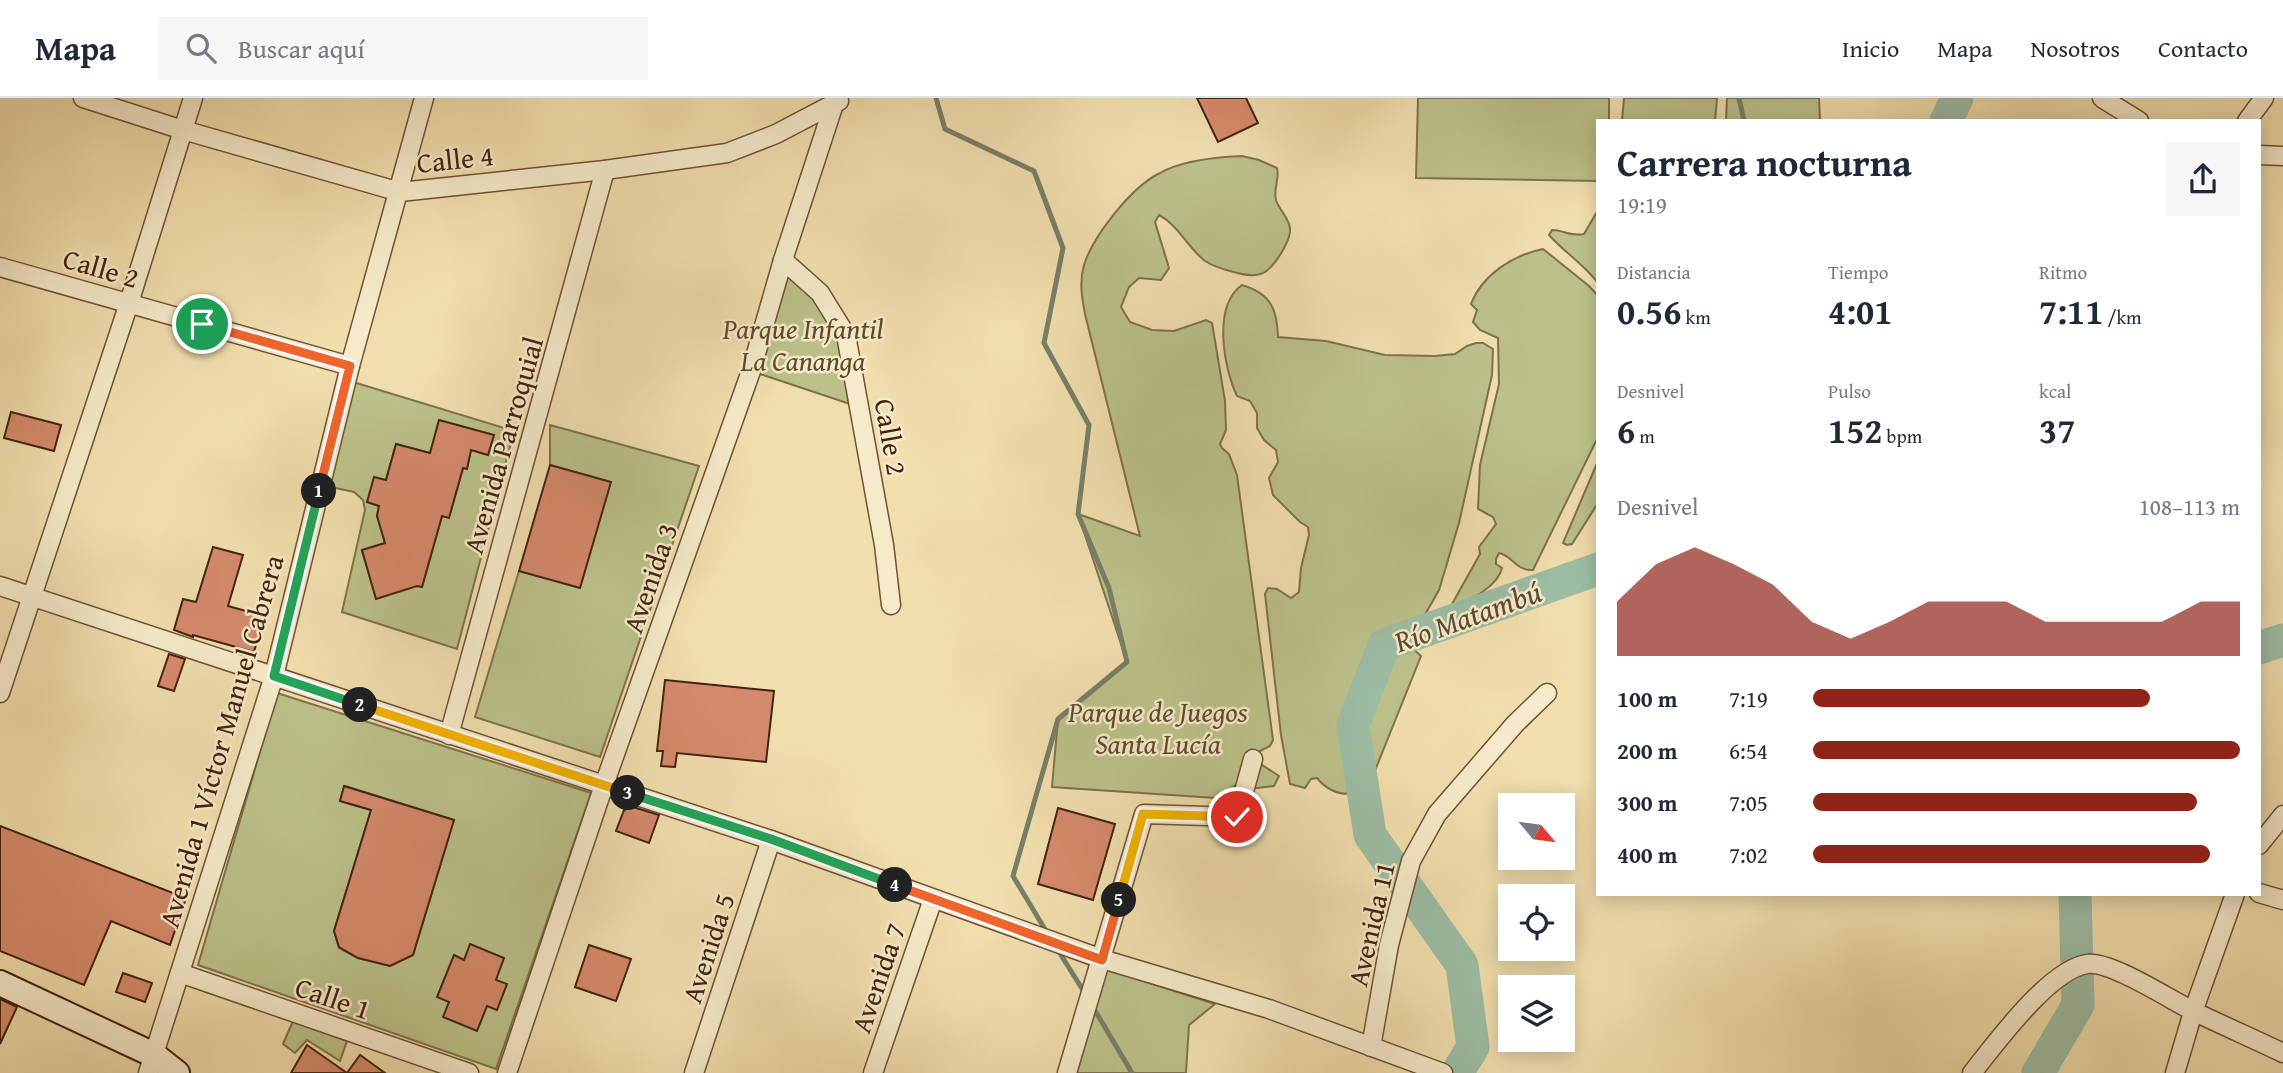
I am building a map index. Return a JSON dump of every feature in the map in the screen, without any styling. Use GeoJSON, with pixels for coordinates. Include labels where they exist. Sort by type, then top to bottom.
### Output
{"type":"FeatureCollection","features":[{"type":"Feature","properties":{"kind":"main road"},"geometry":{"type":"LineString","coordinates":[[0,983],[151,1064],[177,1073]]}},
{"type":"Feature","properties":{"kind":"street","name":"Calle 4"},"geometry":{"type":"LineString","coordinates":[[83,98],[183,130],[400,192],[605,170],[727,153],[776,134],[833,99]]}},
{"type":"Feature","properties":{"kind":"street"},"geometry":{"type":"LineString","coordinates":[[0,693],[129,303],[193,98]]}},
{"type":"Feature","properties":{"kind":"street","name":"Avenida 1 Víctor Manuel Cabrera"},"geometry":{"type":"LineString","coordinates":[[151,1064],[274,676],[350,366],[424,98]]}},
{"type":"Feature","properties":{"kind":"street"},"geometry":{"type":"LineString","coordinates":[[2102,98],[2136,119]]}},
{"type":"Feature","properties":{"kind":"street"},"geometry":{"type":"LineString","coordinates":[[2248,119],[2264,98]]}},
{"type":"Feature","properties":{"kind":"street","name":"Avenida 3"},"geometry":{"type":"LineString","coordinates":[[507,1073],[604,785],[751,371],[833,99]]}},
{"type":"Feature","properties":{"kind":"street"},"geometry":{"type":"LineString","coordinates":[[2261,156],[2283,156]]}},
{"type":"Feature","properties":{"kind":"street","name":"Avenida Parroquial"},"geometry":{"type":"LineString","coordinates":[[449,735],[605,170]]}},
{"type":"Feature","properties":{"kind":"street","name":"Calle 2"},"geometry":{"type":"LineString","coordinates":[[783,260],[820,293],[846,335],[884,545],[891,605]]}},
{"type":"Feature","properties":{"kind":"street","name":"Calle 2"},"geometry":{"type":"LineString","coordinates":[[0,267],[350,366]]}},
{"type":"Feature","properties":{"kind":"street"},"geometry":{"type":"LineString","coordinates":[[0,586],[771,839],[1102,960],[1269,1009],[1439,1072]]}},
{"type":"Feature","properties":{"kind":"street","name":"Avenida 11"},"geometry":{"type":"LineString","coordinates":[[1371,1046],[1389,945],[1411,861],[1437,814],[1515,724],[1547,693]]}},
{"type":"Feature","properties":{"kind":"street"},"geometry":{"type":"LineString","coordinates":[[1067,1073],[1143,814],[1237,817],[1253,759]]}},
{"type":"Feature","properties":{"kind":"street"},"geometry":{"type":"LineString","coordinates":[[2261,842],[2283,815]]}},
{"type":"Feature","properties":{"kind":"street","name":"Avenida 5"},"geometry":{"type":"LineString","coordinates":[[694,1073],[771,839]]}},
{"type":"Feature","properties":{"kind":"street"},"geometry":{"type":"LineString","coordinates":[[2261,894],[2283,900]]}},
{"type":"Feature","properties":{"kind":"street"},"geometry":{"type":"LineString","coordinates":[[2175,1073],[2193,1012],[2234,896]]}},
{"type":"Feature","properties":{"kind":"street","name":"Avenida 7"},"geometry":{"type":"LineString","coordinates":[[873,1073],[933,899]]}},
{"type":"Feature","properties":{"kind":"street"},"geometry":{"type":"LineString","coordinates":[[1972,1073],[2008,1026],[2065,972],[2089,963],[2113,969],[2193,1012],[2283,1052]]}},
{"type":"Feature","properties":{"kind":"street","name":"Calle 1"},"geometry":{"type":"LineString","coordinates":[[180,973],[469,1073]]}},
{"type":"Feature","properties":{"kind":"green space"},"geometry":{"type":"Polygon","coordinates":[[[1418,98],[1609,98],[1609,119],[1596,119],[1596,181],[1416,178],[1418,98]]]}},
{"type":"Feature","properties":{"kind":"green space"},"geometry":{"type":"Polygon","coordinates":[[[1624,98],[1717,98],[1715,119],[1622,119],[1624,98]]]}},
{"type":"Feature","properties":{"kind":"green space"},"geometry":{"type":"Polygon","coordinates":[[[1727,98],[1819,98],[1820,119],[1726,119],[1727,98]]]}},
{"type":"Feature","properties":{"kind":"green space","name":"Parque de Juegos Santa Lucía"},"geometry":{"type":"Polygon","coordinates":[[[1242,156],[1277,168],[1276,200],[1290,225],[1290,232],[1283,250],[1272,266],[1262,274],[1248,275],[1214,266],[1199,256],[1172,225],[1159,215],[1155,222],[1169,268],[1161,280],[1139,278],[1129,287],[1121,307],[1130,322],[1152,330],[1174,331],[1206,320],[1212,323],[1225,401],[1226,430],[1220,444],[1229,454],[1237,475],[1273,740],[1270,746],[1254,754],[1256,761],[1279,776],[1274,786],[1234,786],[1216,798],[1052,787],[1058,719],[1127,662],[1078,514],[1140,536],[1085,314],[1082,271],[1104,227],[1125,201],[1147,181],[1188,163],[1242,156]]]}},
{"type":"Feature","properties":{"kind":"green space"},"geometry":{"type":"Polygon","coordinates":[[[1596,213],[1596,281],[1549,235],[1552,230],[1575,235],[1584,234],[1596,213]]]}},
{"type":"Feature","properties":{"kind":"green space"},"geometry":{"type":"Polygon","coordinates":[[[1543,249],[1596,294],[1596,441],[1533,570],[1518,566],[1499,553],[1496,564],[1502,568],[1500,575],[1484,591],[1456,607],[1452,604],[1480,554],[1479,547],[1496,524],[1493,517],[1478,509],[1480,465],[1499,384],[1498,338],[1480,330],[1473,322],[1477,310],[1471,304],[1491,275],[1510,261],[1543,249]]]}},
{"type":"Feature","properties":{"kind":"green space","name":"Parque Infantil La Cananga"},"geometry":{"type":"Polygon","coordinates":[[[783,260],[846,335],[859,407],[751,371],[783,260]]]}},
{"type":"Feature","properties":{"kind":"green space"},"geometry":{"type":"Polygon","coordinates":[[[1242,285],[1260,293],[1271,304],[1278,337],[1326,341],[1385,355],[1455,354],[1476,343],[1483,343],[1493,349],[1492,375],[1459,523],[1439,590],[1418,627],[1412,648],[1421,656],[1370,783],[1365,791],[1358,793],[1333,791],[1317,778],[1311,779],[1305,788],[1290,784],[1281,735],[1265,594],[1268,588],[1277,589],[1291,598],[1299,592],[1301,568],[1309,535],[1308,527],[1273,495],[1269,478],[1278,462],[1276,450],[1264,440],[1257,428],[1257,413],[1250,401],[1237,396],[1228,370],[1223,338],[1224,322],[1227,307],[1242,285]]]}},
{"type":"Feature","properties":{"kind":"green space"},"geometry":{"type":"Polygon","coordinates":[[[353,382],[514,431],[457,649],[342,612],[365,510],[363,500],[354,492],[326,486],[353,382]],[[494,435],[441,456],[396,444],[386,480],[368,502],[379,506],[377,516],[385,543],[362,551],[376,598],[397,581],[422,587],[442,516],[449,517],[471,450],[488,455],[494,435]]]}},
{"type":"Feature","properties":{"kind":"green space"},"geometry":{"type":"Polygon","coordinates":[[[550,425],[699,466],[600,757],[475,717],[519,571],[610,482],[550,465],[550,425]]]}},
{"type":"Feature","properties":{"kind":"green space"},"geometry":{"type":"Polygon","coordinates":[[[1596,466],[1596,506],[1572,544],[1563,543],[1596,466]]]}},
{"type":"Feature","properties":{"kind":"green space"},"geometry":{"type":"Polygon","coordinates":[[[277,693],[591,793],[496,1069],[198,965],[277,693]],[[345,786],[340,801],[371,810],[334,931],[339,948],[358,958],[390,966],[413,955],[454,820],[345,786]]]}},
{"type":"Feature","properties":{"kind":"green space"},"geometry":{"type":"Polygon","coordinates":[[[1100,967],[1215,1004],[1189,1025],[1186,1073],[1067,1073],[1100,967]]]}},
{"type":"Feature","properties":{"kind":"green space"},"geometry":{"type":"Polygon","coordinates":[[[293,1021],[347,1041],[340,1061],[307,1040],[295,1053],[283,1044],[293,1021]]]}},
{"type":"Feature","properties":{"kind":"building"},"geometry":{"type":"Polygon","coordinates":[[[1197,98],[1246,98],[1258,123],[1218,142],[1197,98]]]}},
{"type":"Feature","properties":{"kind":"building"},"geometry":{"type":"Polygon","coordinates":[[[11,412],[61,425],[54,451],[4,438],[11,412]]]}},
{"type":"Feature","properties":{"kind":"building"},"geometry":{"type":"Polygon","coordinates":[[[439,420],[494,435],[488,455],[471,450],[449,518],[442,516],[422,587],[417,586],[376,599],[362,550],[385,543],[377,516],[379,506],[367,502],[374,477],[386,480],[396,444],[430,453],[439,420]]]}},
{"type":"Feature","properties":{"kind":"building"},"geometry":{"type":"Polygon","coordinates":[[[550,465],[611,482],[580,588],[519,571],[550,465]]]}},
{"type":"Feature","properties":{"kind":"building"},"geometry":{"type":"Polygon","coordinates":[[[213,547],[243,555],[228,606],[264,616],[254,652],[174,630],[183,599],[196,602],[213,547]]]}},
{"type":"Feature","properties":{"kind":"building"},"geometry":{"type":"Polygon","coordinates":[[[169,654],[185,659],[174,691],[158,686],[169,654]]]}},
{"type":"Feature","properties":{"kind":"building"},"geometry":{"type":"Polygon","coordinates":[[[665,680],[774,691],[766,762],[677,753],[675,767],[661,766],[663,751],[657,751],[665,680]]]}},
{"type":"Feature","properties":{"kind":"building"},"geometry":{"type":"Polygon","coordinates":[[[344,786],[454,820],[413,955],[390,966],[358,958],[339,947],[334,931],[371,810],[340,801],[344,786]]]}},
{"type":"Feature","properties":{"kind":"building"},"geometry":{"type":"Polygon","coordinates":[[[633,807],[659,815],[649,843],[616,831],[624,810],[633,807]]]}},
{"type":"Feature","properties":{"kind":"building"},"geometry":{"type":"Polygon","coordinates":[[[1058,808],[1115,824],[1093,900],[1038,884],[1058,808]]]}},
{"type":"Feature","properties":{"kind":"building"},"geometry":{"type":"Polygon","coordinates":[[[0,826],[186,898],[170,945],[111,921],[84,985],[0,951],[0,826]]]}},
{"type":"Feature","properties":{"kind":"building"},"geometry":{"type":"Polygon","coordinates":[[[470,944],[504,958],[496,980],[507,984],[497,1010],[487,1006],[477,1031],[443,1017],[449,1002],[437,997],[454,955],[464,960],[470,944]]]}},
{"type":"Feature","properties":{"kind":"building"},"geometry":{"type":"Polygon","coordinates":[[[589,945],[631,959],[616,1001],[575,987],[589,945]]]}},
{"type":"Feature","properties":{"kind":"building"},"geometry":{"type":"Polygon","coordinates":[[[123,973],[152,983],[145,1002],[116,992],[123,973]]]}},
{"type":"Feature","properties":{"kind":"building"},"geometry":{"type":"Polygon","coordinates":[[[0,999],[17,1007],[0,1044],[0,999]]]}},
{"type":"Feature","properties":{"kind":"building"},"geometry":{"type":"Polygon","coordinates":[[[307,1045],[347,1073],[291,1073],[307,1045]]]}},
{"type":"Feature","properties":{"kind":"building"},"geometry":{"type":"Polygon","coordinates":[[[360,1055],[385,1073],[347,1073],[360,1055]]]}},
{"type":"Feature","properties":{"kind":"waterway"},"geometry":{"type":"LineString","coordinates":[[936,98],[945,129],[1034,171],[1063,248],[1044,343],[1089,425],[1078,514],[1109,588],[1127,662],[1058,719],[1013,876],[1049,936]]}},
{"type":"Feature","properties":{"kind":"waterway"},"geometry":{"type":"LineString","coordinates":[[1739,98],[1744,119]]}},
{"type":"Feature","properties":{"kind":"waterway","name":"Río Matambú"},"geometry":{"type":"LineString","coordinates":[[1947,119],[1957,98]]}},
{"type":"Feature","properties":{"kind":"waterway","name":"Río Matambú"},"geometry":{"type":"LineString","coordinates":[[1457,1073],[1473,1047],[1462,965],[1370,835],[1353,725],[1384,645],[1596,570]]}},
{"type":"Feature","properties":{"kind":"waterway"},"geometry":{"type":"LineString","coordinates":[[2261,647],[2283,640]]}},
{"type":"Feature","properties":{"kind":"waterway"},"geometry":{"type":"LineString","coordinates":[[2038,1073],[2078,1005],[2075,896]]}},
{"type":"Feature","properties":{"kind":"waterway"},"geometry":{"type":"LineString","coordinates":[[1056,947],[1086,995]]}},
{"type":"Feature","properties":{"kind":"waterway"},"geometry":{"type":"LineString","coordinates":[[1093,1007],[1132,1073]]}},
{"type":"Feature","properties":{"kind":"route"},"geometry":{"type":"LineString","coordinates":[[202,324],[350,366],[274,676],[771,839],[1102,960],[1143,814],[1237,817]]}}]}
